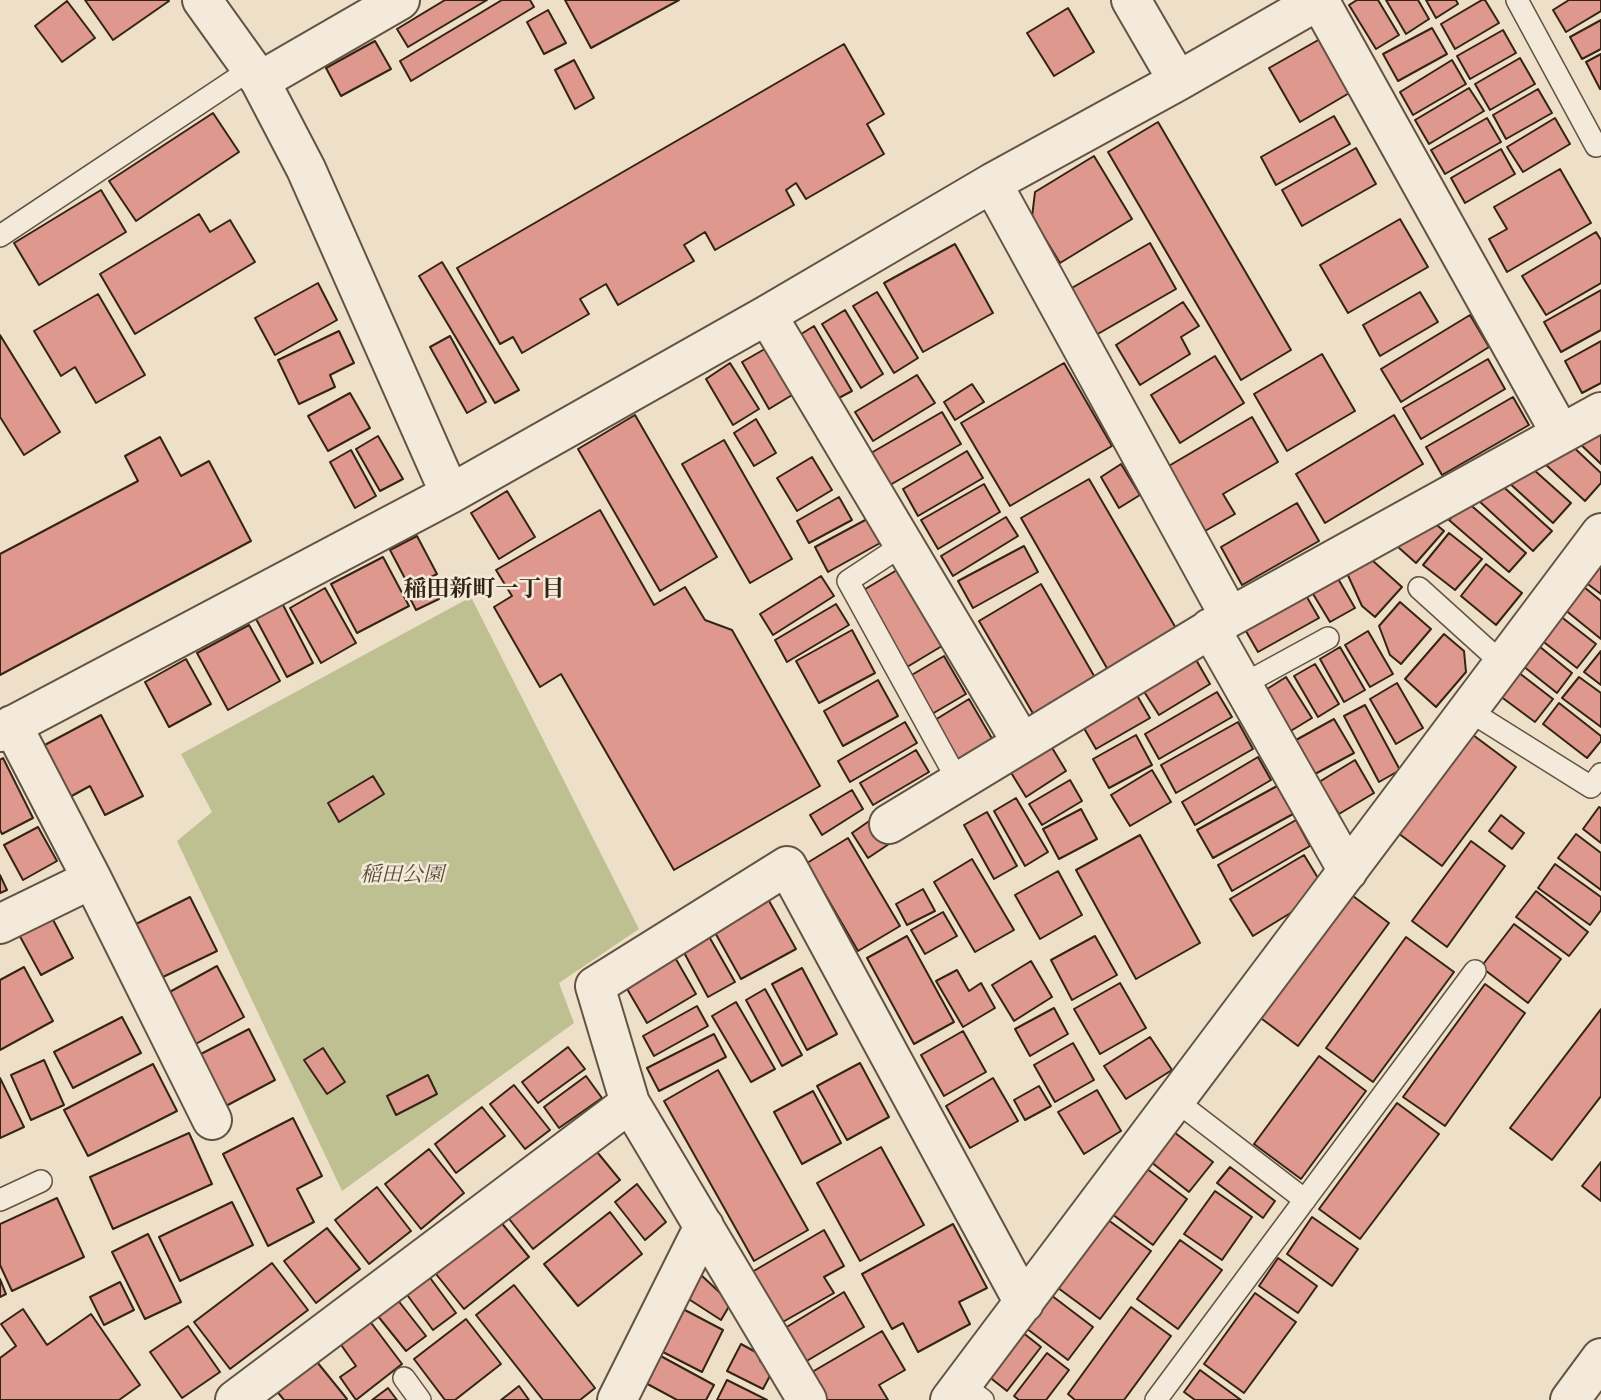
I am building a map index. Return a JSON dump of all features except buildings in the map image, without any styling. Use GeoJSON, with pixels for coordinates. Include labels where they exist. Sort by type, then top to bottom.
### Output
{"type":"FeatureCollection","features":[{"type":"Feature","properties":{"kind":"street"},"geometry":{"type":"LineString","coordinates":[[202,0],[256,75],[306,169],[450,494]]}},
{"type":"Feature","properties":{"kind":"street"},"geometry":{"type":"LineString","coordinates":[[256,75],[400,0]]}},
{"type":"Feature","properties":{"kind":"street"},"geometry":{"type":"LineString","coordinates":[[1131,0],[1178,81]]}},
{"type":"Feature","properties":{"kind":"street"},"geometry":{"type":"LineString","coordinates":[[212,1120],[92,879],[6,728],[450,494],[992,183],[1319,0],[1561,434]]}},
{"type":"Feature","properties":{"kind":"street"},"geometry":{"type":"LineString","coordinates":[[992,183],[1220,622],[1242,685],[1348,871]]}},
{"type":"Feature","properties":{"kind":"street"},"geometry":{"type":"LineString","coordinates":[[767,314],[1022,743]]}},
{"type":"Feature","properties":{"kind":"street"},"geometry":{"type":"LineString","coordinates":[[889,824],[1220,622],[1601,412]]}},
{"type":"Feature","properties":{"kind":"street"},"geometry":{"type":"LineString","coordinates":[[965,1395],[1024,1303],[1601,533]]}},
{"type":"Feature","properties":{"kind":"street"},"geometry":{"type":"LineString","coordinates":[[807,1400],[631,1103],[595,986],[787,866],[1024,1303]]}},
{"type":"Feature","properties":{"kind":"street"},"geometry":{"type":"LineString","coordinates":[[0,925],[92,879]]}},
{"type":"Feature","properties":{"kind":"street"},"geometry":{"type":"LineString","coordinates":[[235,1400],[631,1103]]}},
{"type":"Feature","properties":{"kind":"street"},"geometry":{"type":"LineString","coordinates":[[617,1400],[704,1226]]}},
{"type":"Feature","properties":{"kind":"street"},"geometry":{"type":"LineString","coordinates":[[1570,1400],[1601,1358]]}},
{"type":"Feature","properties":{"kind":"lane"},"geometry":{"type":"LineString","coordinates":[[1517,0],[1596,146]]}},
{"type":"Feature","properties":{"kind":"lane"},"geometry":{"type":"LineString","coordinates":[[0,236],[256,75]]}},
{"type":"Feature","properties":{"kind":"lane"},"geometry":{"type":"LineString","coordinates":[[904,544],[848,582],[958,781]]}},
{"type":"Feature","properties":{"kind":"lane"},"geometry":{"type":"LineString","coordinates":[[1419,588],[1503,664]]}},
{"type":"Feature","properties":{"kind":"lane"},"geometry":{"type":"LineString","coordinates":[[1242,685],[1328,638]]}},
{"type":"Feature","properties":{"kind":"lane"},"geometry":{"type":"LineString","coordinates":[[1468,710],[1591,787],[1601,774]]}},
{"type":"Feature","properties":{"kind":"lane"},"geometry":{"type":"LineString","coordinates":[[1156,1400],[1475,971]]}},
{"type":"Feature","properties":{"kind":"lane"},"geometry":{"type":"LineString","coordinates":[[1175,1100],[1305,1200]]}},
{"type":"Feature","properties":{"kind":"lane"},"geometry":{"type":"LineString","coordinates":[[0,1200],[41,1181]]}},
{"type":"Feature","properties":{"kind":"lane"},"geometry":{"type":"LineString","coordinates":[[404,1378],[420,1400]]}},
{"type":"Feature","properties":{"kind":"green space","name":"稲田公園"},"geometry":{"type":"Polygon","coordinates":[[[471,597],[639,929],[559,983],[574,1023],[342,1191],[177,841],[212,812],[181,754],[471,597]]]}},
{"type":"Feature","properties":{"kind":"district","name":"稲田新町一丁目"},"geometry":{"type":"Point","coordinates":[484,590]}}]}
